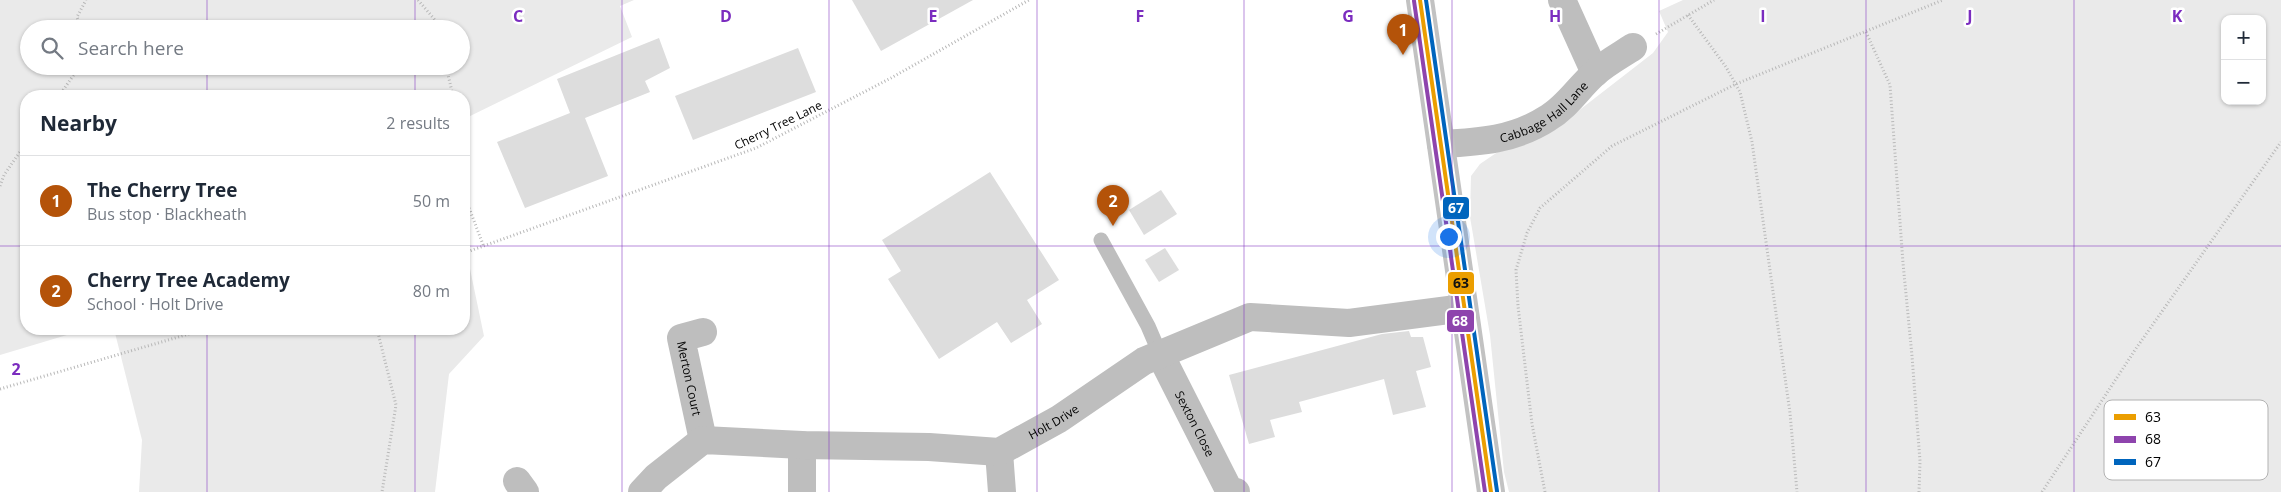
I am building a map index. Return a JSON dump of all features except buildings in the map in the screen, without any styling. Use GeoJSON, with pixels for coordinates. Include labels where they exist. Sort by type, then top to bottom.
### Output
{"type":"FeatureCollection","features":[{"type":"Feature","properties":{"kind":"main road"},"geometry":{"type":"LineString","coordinates":[[1420,0],[1491,492]]}},
{"type":"Feature","properties":{"kind":"street"},"geometry":{"type":"LineString","coordinates":[[1562,0],[1595,73]]}},
{"type":"Feature","properties":{"kind":"street","name":"Cabbage Hall Lane"},"geometry":{"type":"LineString","coordinates":[[1441,144],[1487,142],[1510,135],[1548,118],[1574,97],[1595,73],[1633,47]]}},
{"type":"Feature","properties":{"kind":"street","name":"Holt Drive"},"geometry":{"type":"LineString","coordinates":[[998,452],[1059,419],[1144,361],[1250,317],[1349,323],[1464,308]]}},
{"type":"Feature","properties":{"kind":"street","name":"Merton Court"},"geometry":{"type":"LineString","coordinates":[[703,332],[681,338],[703,440]]}},
{"type":"Feature","properties":{"kind":"street","name":"Sexton Close"},"geometry":{"type":"LineString","coordinates":[[1160,354],[1230,492]]}},
{"type":"Feature","properties":{"kind":"street"},"geometry":{"type":"LineString","coordinates":[[642,492],[656,477],[703,440],[802,446],[929,447],[998,452],[1002,492]]}},
{"type":"Feature","properties":{"kind":"street"},"geometry":{"type":"LineString","coordinates":[[802,446],[802,492]]}},
{"type":"Feature","properties":{"kind":"street"},"geometry":{"type":"LineString","coordinates":[[1222,492],[1236,492]]}},
{"type":"Feature","properties":{"kind":"lane"},"geometry":{"type":"LineString","coordinates":[[1101,240],[1148,326],[1160,354]]}},
{"type":"Feature","properties":{"kind":"path"},"geometry":{"type":"LineString","coordinates":[[78,20],[77,17],[86,0]]}},
{"type":"Feature","properties":{"kind":"path"},"geometry":{"type":"LineString","coordinates":[[418,0],[435,20]]}},
{"type":"Feature","properties":{"kind":"path","name":"Cherry Tree Lane"},"geometry":{"type":"LineString","coordinates":[[470,251],[756,148],[891,78],[1029,0]]}},
{"type":"Feature","properties":{"kind":"path"},"geometry":{"type":"LineString","coordinates":[[1633,47],[1714,0]]}},
{"type":"Feature","properties":{"kind":"path"},"geometry":{"type":"LineString","coordinates":[[1545,492],[1532,424],[1518,306],[1516,270],[1527,233],[1540,208],[1612,146],[1736,84],[1943,0]]}},
{"type":"Feature","properties":{"kind":"path"},"geometry":{"type":"LineString","coordinates":[[1688,16],[1726,67],[1736,84],[1740,92],[1752,142],[1790,413],[1797,492]]}},
{"type":"Feature","properties":{"kind":"path"},"geometry":{"type":"LineString","coordinates":[[1866,32],[1890,84],[1920,461],[1919,492]]}},
{"type":"Feature","properties":{"kind":"path"},"geometry":{"type":"LineString","coordinates":[[63,90],[74,75]]}},
{"type":"Feature","properties":{"kind":"path"},"geometry":{"type":"LineString","coordinates":[[448,75],[452,90]]}},
{"type":"Feature","properties":{"kind":"path"},"geometry":{"type":"LineString","coordinates":[[2042,492],[2137,347],[2281,142]]}},
{"type":"Feature","properties":{"kind":"path"},"geometry":{"type":"LineString","coordinates":[[0,186],[4,176],[20,152]]}},
{"type":"Feature","properties":{"kind":"path"},"geometry":{"type":"LineString","coordinates":[[470,211],[484,247]]}},
{"type":"Feature","properties":{"kind":"path"},"geometry":{"type":"LineString","coordinates":[[0,389],[185,335]]}},
{"type":"Feature","properties":{"kind":"path"},"geometry":{"type":"LineString","coordinates":[[378,335],[396,405],[382,492]]}},
{"type":"Feature","properties":{"kind":"shaded area"},"geometry":{"type":"Polygon","coordinates":[[[0,0],[634,0],[620,6],[632,37],[470,116],[470,90],[20,90],[20,335],[67,335],[0,355],[0,0]]]}},
{"type":"Feature","properties":{"kind":"shaded area"},"geometry":{"type":"Polygon","coordinates":[[[1683,0],[2281,0],[2281,492],[1509,492],[1504,472],[1490,335],[1470,217],[1471,176],[1480,164],[1502,149],[1555,129],[1653,53],[1668,32],[1659,11],[1683,0]]]}},
{"type":"Feature","properties":{"kind":"shaded area"},"geometry":{"type":"Polygon","coordinates":[[[470,269],[484,336],[449,374],[435,492],[139,492],[142,440],[116,335],[470,335],[470,269]]]}},
{"type":"Feature","properties":{"kind":"transit line","name":"63"},"geometry":{"type":"LineString","coordinates":[[1420,0],[1491,492]]}},
{"type":"Feature","properties":{"kind":"transit line","name":"67"},"geometry":{"type":"LineString","coordinates":[[1426,0],[1497,491]]}},
{"type":"Feature","properties":{"kind":"transit line","name":"68"},"geometry":{"type":"LineString","coordinates":[[1414,1],[1485,492]]}},
{"type":"Feature","properties":{"kind":"place","name":"The Cherry Tree"},"geometry":{"type":"Point","coordinates":[1403,55]}},
{"type":"Feature","properties":{"kind":"place","name":"Cherry Tree Academy"},"geometry":{"type":"Point","coordinates":[1113,226]}}]}
